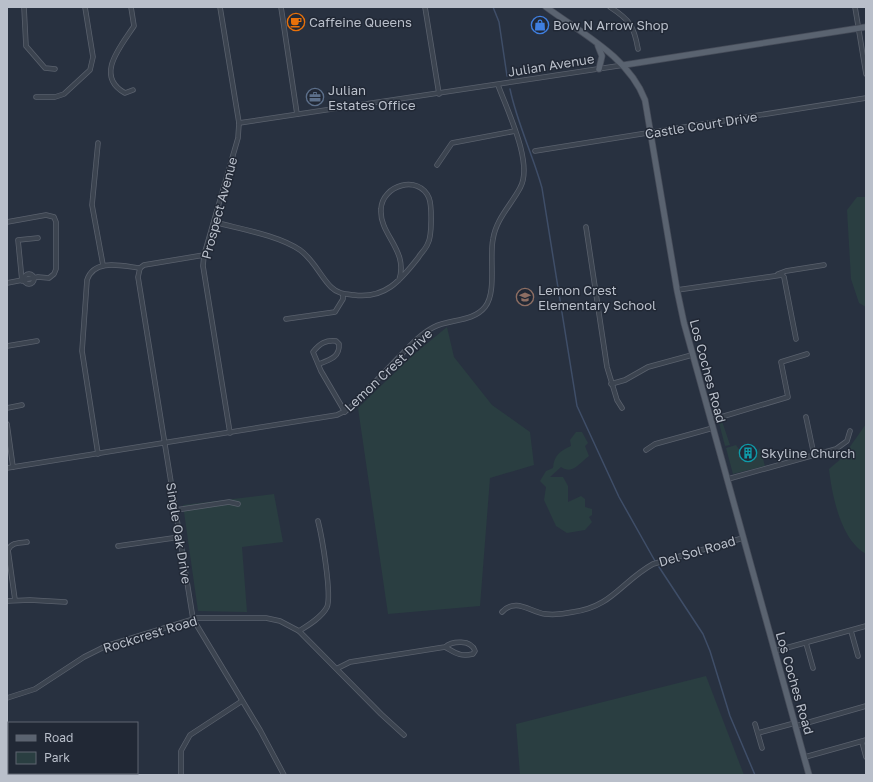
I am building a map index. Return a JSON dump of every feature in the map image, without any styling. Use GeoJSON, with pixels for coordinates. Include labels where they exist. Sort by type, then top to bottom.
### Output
{"type":"FeatureCollection","features":[{"type":"Feature","properties":{"kind":"main road","name":"Los Coches Road"},"geometry":{"type":"LineString","coordinates":[[546,7],[624,65],[643,94],[651,132],[677,290],[692,355],[728,479],[809,775]]}},
{"type":"Feature","properties":{"kind":"main road","name":"Julian Avenue"},"geometry":{"type":"LineString","coordinates":[[624,65],[866,27]]}},
{"type":"Feature","properties":{"kind":"main road"},"geometry":{"type":"LineString","coordinates":[[597,44],[602,56],[599,69]]}},
{"type":"Feature","properties":{"kind":"street"},"geometry":{"type":"LineString","coordinates":[[24,7],[26,46],[32,56],[45,68],[55,69]]}},
{"type":"Feature","properties":{"kind":"street"},"geometry":{"type":"LineString","coordinates":[[36,96],[55,97],[64,94],[90,70],[93,57],[85,7]]}},
{"type":"Feature","properties":{"kind":"street"},"geometry":{"type":"LineString","coordinates":[[131,7],[134,26],[114,56],[110,67],[112,81],[118,89],[125,93],[133,90]]}},
{"type":"Feature","properties":{"kind":"street","name":"Prospect Avenue"},"geometry":{"type":"LineString","coordinates":[[220,7],[239,124],[238,138],[204,255],[203,266],[230,433]]}},
{"type":"Feature","properties":{"kind":"street"},"geometry":{"type":"LineString","coordinates":[[281,7],[297,114]]}},
{"type":"Feature","properties":{"kind":"street"},"geometry":{"type":"LineString","coordinates":[[425,7],[440,94]]}},
{"type":"Feature","properties":{"kind":"street"},"geometry":{"type":"LineString","coordinates":[[610,7],[623,17],[635,30],[638,49]]}},
{"type":"Feature","properties":{"kind":"street"},"geometry":{"type":"LineString","coordinates":[[855,7],[866,74]]}},
{"type":"Feature","properties":{"kind":"street","name":"Julian Avenue"},"geometry":{"type":"LineString","coordinates":[[239,124],[624,65]]}},
{"type":"Feature","properties":{"kind":"street","name":"Lemon Crest Drive"},"geometry":{"type":"LineString","coordinates":[[7,468],[333,417],[345,412],[410,345],[429,330],[443,323],[472,316],[482,310],[487,304],[490,293],[493,235],[520,188],[525,176],[524,158],[498,84]]}},
{"type":"Feature","properties":{"kind":"street","name":"Castle Court Drive"},"geometry":{"type":"LineString","coordinates":[[535,151],[866,98]]}},
{"type":"Feature","properties":{"kind":"street"},"geometry":{"type":"LineString","coordinates":[[437,165],[452,143],[515,131]]}},
{"type":"Feature","properties":{"kind":"street"},"geometry":{"type":"LineString","coordinates":[[98,143],[92,205],[103,265]]}},
{"type":"Feature","properties":{"kind":"street"},"geometry":{"type":"LineString","coordinates":[[214,222],[280,240],[300,250],[311,259],[332,288],[343,294],[374,296],[399,280],[408,272],[428,244],[431,236],[430,202],[427,194],[413,184],[406,184],[397,187],[385,199],[381,210],[385,226],[402,264],[403,270],[399,280]]}},
{"type":"Feature","properties":{"kind":"street"},"geometry":{"type":"LineString","coordinates":[[7,222],[46,215],[55,219],[56,272],[49,278],[7,283]]}},
{"type":"Feature","properties":{"kind":"street"},"geometry":{"type":"LineString","coordinates":[[586,227],[607,367],[611,384],[617,400],[622,408]]}},
{"type":"Feature","properties":{"kind":"street"},"geometry":{"type":"LineString","coordinates":[[23,281],[18,240],[38,238]]}},
{"type":"Feature","properties":{"kind":"street"},"geometry":{"type":"LineString","coordinates":[[98,454],[82,351],[87,280],[93,270],[103,265],[140,268],[144,265],[204,255]]}},
{"type":"Feature","properties":{"kind":"street"},"geometry":{"type":"LineString","coordinates":[[677,290],[778,274],[786,270],[824,265]]}},
{"type":"Feature","properties":{"kind":"street","name":"Single Oak Drive"},"geometry":{"type":"LineString","coordinates":[[140,268],[138,277],[193,620],[242,701],[284,775]]}},
{"type":"Feature","properties":{"kind":"street"},"geometry":{"type":"LineString","coordinates":[[778,274],[784,277],[796,339]]}},
{"type":"Feature","properties":{"kind":"street"},"geometry":{"type":"LineString","coordinates":[[23,281],[31,284],[34,279]]}},
{"type":"Feature","properties":{"kind":"street"},"geometry":{"type":"LineString","coordinates":[[286,319],[335,312],[343,299],[343,294]]}},
{"type":"Feature","properties":{"kind":"street"},"geometry":{"type":"LineString","coordinates":[[319,364],[334,358],[338,354],[340,344],[336,341],[324,342],[318,345],[313,352],[321,371],[345,412]]}},
{"type":"Feature","properties":{"kind":"street"},"geometry":{"type":"LineString","coordinates":[[7,346],[37,342]]}},
{"type":"Feature","properties":{"kind":"street"},"geometry":{"type":"LineString","coordinates":[[710,420],[788,397],[781,362],[806,354]]}},
{"type":"Feature","properties":{"kind":"street"},"geometry":{"type":"LineString","coordinates":[[611,384],[625,380],[648,367],[692,355]]}},
{"type":"Feature","properties":{"kind":"street"},"geometry":{"type":"LineString","coordinates":[[7,408],[22,405]]}},
{"type":"Feature","properties":{"kind":"street"},"geometry":{"type":"LineString","coordinates":[[806,417],[814,455]]}},
{"type":"Feature","properties":{"kind":"street"},"geometry":{"type":"LineString","coordinates":[[7,424],[13,467]]}},
{"type":"Feature","properties":{"kind":"street"},"geometry":{"type":"LineString","coordinates":[[646,450],[655,444],[712,428]]}},
{"type":"Feature","properties":{"kind":"street"},"geometry":{"type":"LineString","coordinates":[[728,479],[842,446],[847,441],[850,431]]}},
{"type":"Feature","properties":{"kind":"street"},"geometry":{"type":"LineString","coordinates":[[176,510],[229,502],[238,504]]}},
{"type":"Feature","properties":{"kind":"street"},"geometry":{"type":"LineString","coordinates":[[299,631],[309,625],[323,612],[329,600],[318,521]]}},
{"type":"Feature","properties":{"kind":"street"},"geometry":{"type":"LineString","coordinates":[[118,546],[180,538]]}},
{"type":"Feature","properties":{"kind":"street","name":"Del Sol Road"},"geometry":{"type":"LineString","coordinates":[[502,612],[508,607],[518,604],[538,612],[549,614],[573,612],[594,607],[609,599],[641,572],[653,564],[743,538]]}},
{"type":"Feature","properties":{"kind":"street"},"geometry":{"type":"LineString","coordinates":[[15,600],[8,550],[14,543],[27,542]]}},
{"type":"Feature","properties":{"kind":"street"},"geometry":{"type":"LineString","coordinates":[[7,601],[65,602]]}},
{"type":"Feature","properties":{"kind":"street","name":"Rockcrest Road"},"geometry":{"type":"LineString","coordinates":[[7,698],[35,689],[102,648],[202,618],[266,618],[280,620],[299,631],[338,668],[381,714],[404,735]]}},
{"type":"Feature","properties":{"kind":"street"},"geometry":{"type":"LineString","coordinates":[[775,651],[866,626]]}},
{"type":"Feature","properties":{"kind":"street"},"geometry":{"type":"LineString","coordinates":[[851,631],[858,656]]}},
{"type":"Feature","properties":{"kind":"street"},"geometry":{"type":"LineString","coordinates":[[338,668],[350,662],[444,647],[452,644],[467,643],[471,645],[475,651],[473,654],[458,656],[444,647]]}},
{"type":"Feature","properties":{"kind":"street"},"geometry":{"type":"LineString","coordinates":[[806,643],[813,668]]}},
{"type":"Feature","properties":{"kind":"street"},"geometry":{"type":"LineString","coordinates":[[182,775],[181,751],[190,735],[242,701]]}},
{"type":"Feature","properties":{"kind":"street"},"geometry":{"type":"LineString","coordinates":[[758,734],[866,706]]}},
{"type":"Feature","properties":{"kind":"street"},"geometry":{"type":"LineString","coordinates":[[755,724],[762,748]]}},
{"type":"Feature","properties":{"kind":"street"},"geometry":{"type":"LineString","coordinates":[[804,757],[864,741],[866,757]]}},
{"type":"Feature","properties":{"kind":"green space"},"geometry":{"type":"Polygon","coordinates":[[[857,197],[866,197],[866,307],[859,303],[851,279],[847,210],[857,197]]]}},
{"type":"Feature","properties":{"kind":"green space"},"geometry":{"type":"Polygon","coordinates":[[[447,327],[454,357],[492,405],[530,432],[534,465],[490,478],[480,606],[388,614],[358,408],[413,355],[447,327]]]}},
{"type":"Feature","properties":{"kind":"green space"},"geometry":{"type":"Polygon","coordinates":[[[721,418],[730,445],[725,446],[718,419],[721,418]]]}},
{"type":"Feature","properties":{"kind":"green space"},"geometry":{"type":"Polygon","coordinates":[[[866,424],[866,554],[850,539],[844,528],[835,504],[829,469],[842,458],[866,424]]]}},
{"type":"Feature","properties":{"kind":"green space"},"geometry":{"type":"Polygon","coordinates":[[[576,432],[582,432],[588,443],[585,446],[589,456],[572,469],[569,470],[561,467],[550,477],[563,477],[568,486],[568,502],[581,496],[585,499],[585,507],[592,509],[592,515],[589,517],[592,522],[585,530],[567,533],[556,526],[544,500],[546,487],[540,481],[546,471],[553,468],[558,454],[571,446],[570,440],[576,432]]]}},
{"type":"Feature","properties":{"kind":"green space"},"geometry":{"type":"Polygon","coordinates":[[[736,445],[741,452],[744,461],[756,458],[755,454],[760,448],[765,466],[733,474],[726,448],[736,445]]]}},
{"type":"Feature","properties":{"kind":"green space"},"geometry":{"type":"Polygon","coordinates":[[[274,494],[283,542],[242,547],[247,612],[198,611],[183,505],[274,494]]]}},
{"type":"Feature","properties":{"kind":"green space"},"geometry":{"type":"Polygon","coordinates":[[[706,676],[744,775],[520,775],[516,724],[706,676]]]}},
{"type":"Feature","properties":{"kind":"waterway"},"geometry":{"type":"LineString","coordinates":[[493,7],[499,22],[507,76]]}},
{"type":"Feature","properties":{"kind":"waterway"},"geometry":{"type":"LineString","coordinates":[[510,89],[542,188],[577,406],[619,497],[655,561]]}},
{"type":"Feature","properties":{"kind":"waterway"},"geometry":{"type":"LineString","coordinates":[[659,567],[703,634],[710,651],[730,716],[755,775]]}},
{"type":"Feature","properties":{"kind":"place","name":"Caffeine Queens"},"geometry":{"type":"Point","coordinates":[296,22]}},
{"type":"Feature","properties":{"kind":"place","name":"Bow N Arrow Shop"},"geometry":{"type":"Point","coordinates":[540,25]}},
{"type":"Feature","properties":{"kind":"place","name":"Julian Estates Office"},"geometry":{"type":"Point","coordinates":[315,97]}},
{"type":"Feature","properties":{"kind":"place","name":"Lemon Crest Elementary School"},"geometry":{"type":"Point","coordinates":[525,297]}},
{"type":"Feature","properties":{"kind":"place","name":"Skyline Church"},"geometry":{"type":"Point","coordinates":[748,453]}}]}
